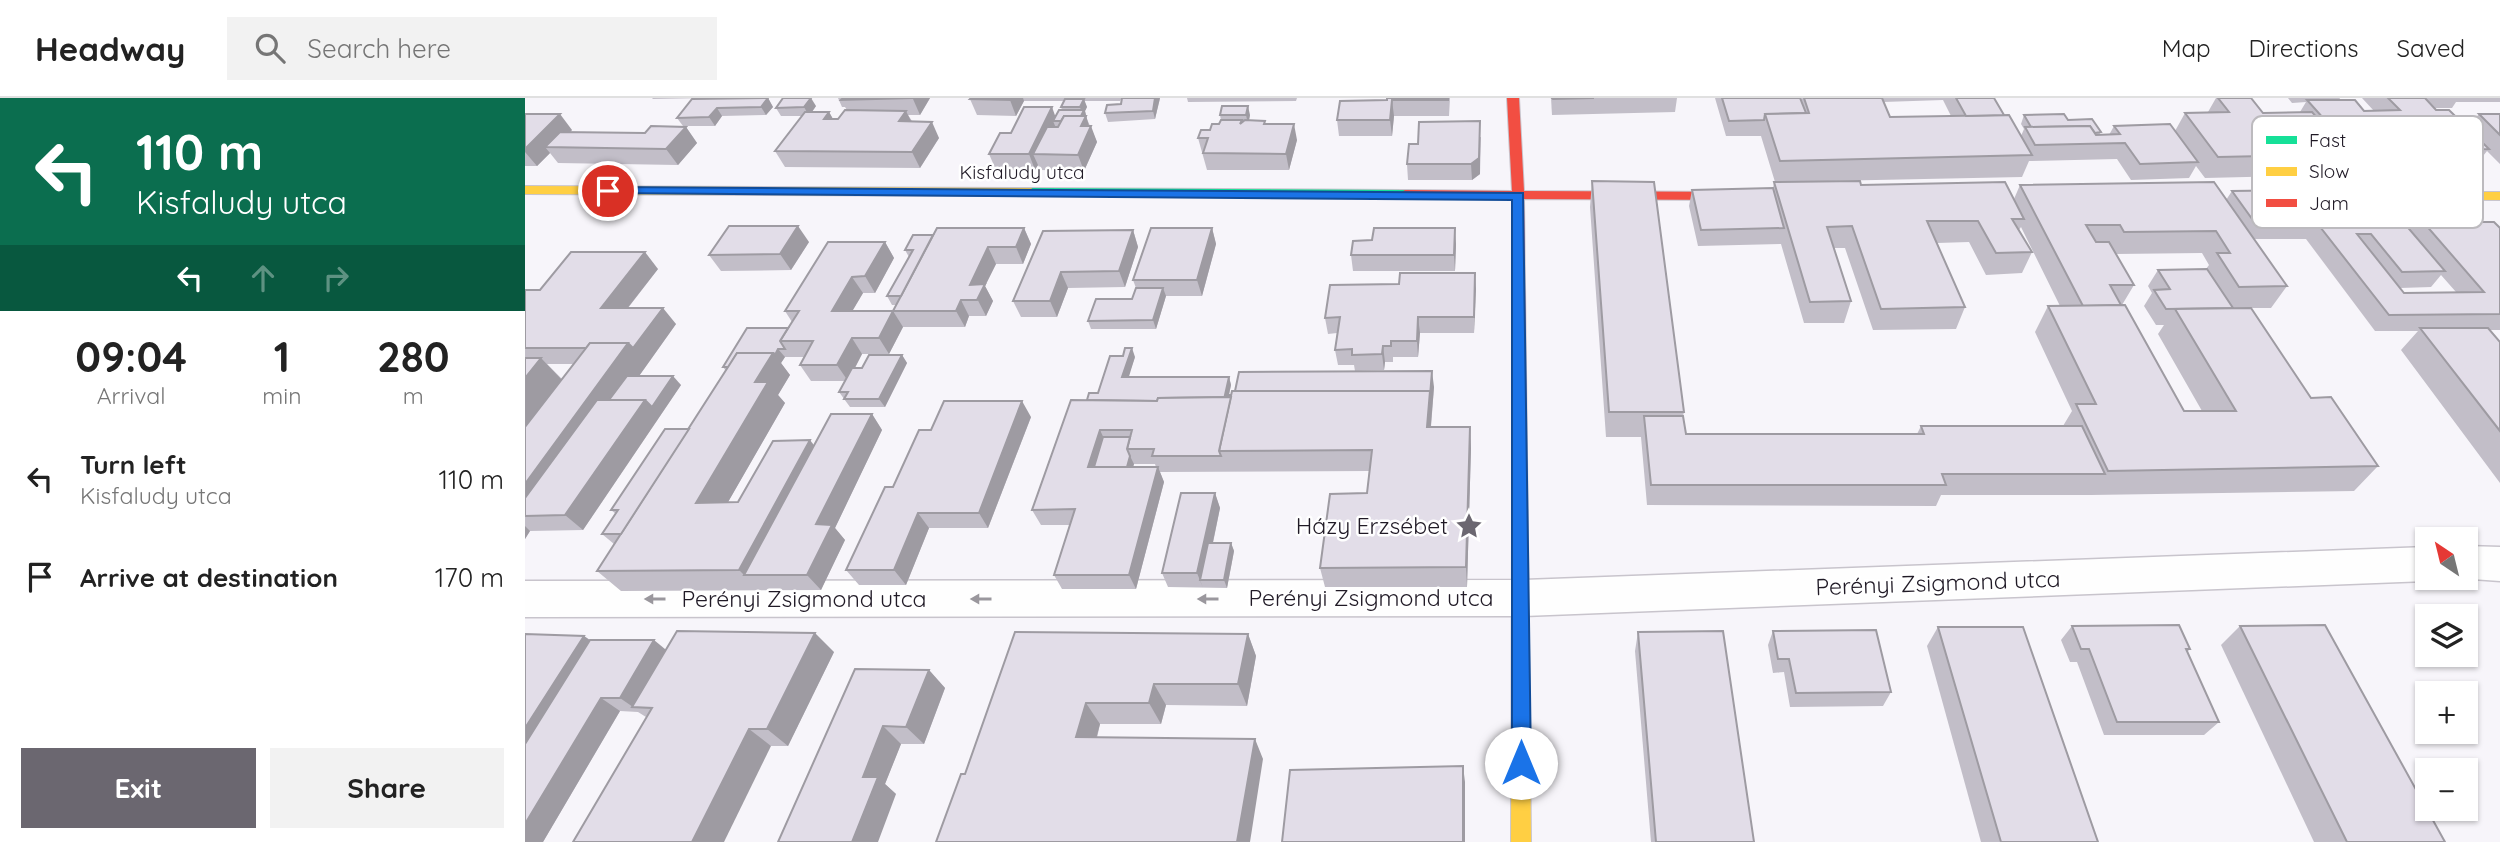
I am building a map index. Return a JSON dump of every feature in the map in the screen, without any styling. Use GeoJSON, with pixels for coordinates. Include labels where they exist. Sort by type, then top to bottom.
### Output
{"type":"FeatureCollection","features":[{"type":"Feature","properties":{"kind":"street"},"geometry":{"type":"LineString","coordinates":[[1513,98],[1518,196],[1521,842]]}},
{"type":"Feature","properties":{"kind":"street","name":"Kisfaludy utca"},"geometry":{"type":"LineString","coordinates":[[525,190],[1753,196]]}},
{"type":"Feature","properties":{"kind":"street"},"geometry":{"type":"LineString","coordinates":[[2478,563],[2500,564]]}},
{"type":"Feature","properties":{"kind":"street","name":"Perényi Zsigmond utca"},"geometry":{"type":"LineString","coordinates":[[525,599],[1521,598],[2415,564]]}},
{"type":"Feature","properties":{"kind":"building"},"geometry":{"type":"Polygon","coordinates":[[[768,98],[761,107],[717,108],[709,117],[677,118],[692,99],[768,98]]]}},
{"type":"Feature","properties":{"kind":"building"},"geometry":{"type":"Polygon","coordinates":[[[783,98],[811,98],[804,107],[776,108],[783,98]]]}},
{"type":"Feature","properties":{"kind":"building"},"geometry":{"type":"Polygon","coordinates":[[[843,98],[913,98],[841,100],[843,98]]]}},
{"type":"Feature","properties":{"kind":"building"},"geometry":{"type":"Polygon","coordinates":[[[971,98],[1011,98],[1010,100],[971,98]]]}},
{"type":"Feature","properties":{"kind":"building"},"geometry":{"type":"Polygon","coordinates":[[[1122,98],[1155,98],[1153,111],[1105,113],[1107,105],[1121,104],[1122,98]]]}},
{"type":"Feature","properties":{"kind":"building"},"geometry":{"type":"Polygon","coordinates":[[[1387,98],[1448,100],[1392,100],[1390,120],[1337,120],[1340,101],[1387,98]]]}},
{"type":"Feature","properties":{"kind":"building"},"geometry":{"type":"Polygon","coordinates":[[[1722,98],[1800,98],[1806,113],[1765,114],[1764,120],[1729,121],[1722,98]]]}},
{"type":"Feature","properties":{"kind":"building"},"geometry":{"type":"Polygon","coordinates":[[[1804,98],[1882,98],[1890,117],[2009,115],[2032,155],[1780,161],[1765,114],[1809,113],[1804,98]]]}},
{"type":"Feature","properties":{"kind":"building"},"geometry":{"type":"Polygon","coordinates":[[[1956,98],[1994,98],[2004,115],[1966,116],[1956,98]]]}},
{"type":"Feature","properties":{"kind":"building"},"geometry":{"type":"Polygon","coordinates":[[[2218,98],[2251,98],[2263,113],[2312,112],[2316,116],[2252,116],[2252,156],[2218,157],[2185,113],[2229,112],[2218,98]]]}},
{"type":"Feature","properties":{"kind":"building"},"geometry":{"type":"Polygon","coordinates":[[[2388,98],[2425,98],[2436,110],[2449,110],[2455,116],[2321,116],[2307,100],[2355,100],[2364,111],[2400,110],[2388,98]]]}},
{"type":"Feature","properties":{"kind":"building"},"geometry":{"type":"Polygon","coordinates":[[[1065,99],[1084,99],[1080,107],[1061,107],[1065,99]]]}},
{"type":"Feature","properties":{"kind":"building"},"geometry":{"type":"Polygon","coordinates":[[[1222,106],[1248,106],[1246,115],[1220,115],[1222,106]]]}},
{"type":"Feature","properties":{"kind":"building"},"geometry":{"type":"Polygon","coordinates":[[[1024,107],[1052,107],[1029,154],[989,154],[1000,133],[1011,133],[1024,107]]]}},
{"type":"Feature","properties":{"kind":"building"},"geometry":{"type":"Polygon","coordinates":[[[845,110],[906,111],[899,121],[932,122],[912,152],[775,151],[805,112],[829,112],[824,119],[838,119],[845,110]]]}},
{"type":"Feature","properties":{"kind":"building"},"geometry":{"type":"Polygon","coordinates":[[[1059,110],[1084,110],[1081,116],[1064,116],[1061,121],[1053,121],[1059,110]]]}},
{"type":"Feature","properties":{"kind":"building"},"geometry":{"type":"Polygon","coordinates":[[[525,114],[560,114],[525,149],[525,114]]]}},
{"type":"Feature","properties":{"kind":"building"},"geometry":{"type":"Polygon","coordinates":[[[2064,114],[2068,120],[2092,119],[2101,132],[2095,133],[2090,126],[2031,127],[2024,115],[2064,114]]]}},
{"type":"Feature","properties":{"kind":"building"},"geometry":{"type":"Polygon","coordinates":[[[2479,114],[2500,114],[2500,135],[2483,116],[2479,114]]]}},
{"type":"Feature","properties":{"kind":"building"},"geometry":{"type":"Polygon","coordinates":[[[1064,116],[1086,116],[1081,126],[1091,126],[1078,155],[1033,154],[1047,127],[1058,127],[1064,116]]]}},
{"type":"Feature","properties":{"kind":"building"},"geometry":{"type":"Polygon","coordinates":[[[1221,120],[1242,120],[1240,124],[1245,120],[1265,121],[1264,124],[1294,124],[1286,154],[1203,153],[1208,138],[1198,138],[1201,130],[1210,130],[1212,124],[1219,124],[1221,120]]]}},
{"type":"Feature","properties":{"kind":"building"},"geometry":{"type":"Polygon","coordinates":[[[1480,121],[1479,158],[1471,164],[1407,164],[1409,144],[1418,144],[1419,122],[1480,121]]]}},
{"type":"Feature","properties":{"kind":"building"},"geometry":{"type":"Polygon","coordinates":[[[2170,124],[2198,162],[2140,164],[2125,143],[2035,145],[2025,127],[2090,126],[2096,135],[2120,134],[2114,126],[2170,124]]]}},
{"type":"Feature","properties":{"kind":"building"},"geometry":{"type":"Polygon","coordinates":[[[651,126],[686,127],[666,149],[545,147],[560,132],[645,133],[651,126]]]}},
{"type":"Feature","properties":{"kind":"building"},"geometry":{"type":"Polygon","coordinates":[[[1592,181],[1654,182],[1684,412],[1609,412],[1592,181]]]}},
{"type":"Feature","properties":{"kind":"building"},"geometry":{"type":"Polygon","coordinates":[[[1860,181],[1861,185],[2005,182],[2024,219],[2012,219],[2032,252],[1996,253],[1978,221],[1927,221],[1965,307],[1881,309],[1852,226],[1827,227],[1851,301],[1810,302],[1774,182],[1860,181]]]}},
{"type":"Feature","properties":{"kind":"building"},"geometry":{"type":"Polygon","coordinates":[[[2214,182],[2287,286],[2239,287],[2217,253],[2230,253],[2216,231],[2124,232],[2120,225],[2086,225],[2096,242],[2109,242],[2134,285],[2110,285],[2121,305],[2083,306],[2020,185],[2214,182]]]}},
{"type":"Feature","properties":{"kind":"building"},"geometry":{"type":"Polygon","coordinates":[[[1773,188],[1784,228],[1701,230],[1692,190],[1773,188]]]}},
{"type":"Feature","properties":{"kind":"building"},"geometry":{"type":"Polygon","coordinates":[[[2232,191],[2252,191],[2252,219],[2232,191]]]}},
{"type":"Feature","properties":{"kind":"building"},"geometry":{"type":"Polygon","coordinates":[[[2483,222],[2494,222],[2500,228],[2500,314],[2389,315],[2321,228],[2408,228],[2445,271],[2402,272],[2371,234],[2357,234],[2404,293],[2484,292],[2428,228],[2483,228],[2483,222]]]}},
{"type":"Feature","properties":{"kind":"building"},"geometry":{"type":"Polygon","coordinates":[[[729,226],[798,226],[780,254],[709,255],[729,226]]]}},
{"type":"Feature","properties":{"kind":"building"},"geometry":{"type":"Polygon","coordinates":[[[937,228],[1024,228],[1016,247],[988,247],[970,285],[985,284],[977,300],[961,300],[956,311],[893,311],[937,228]]]}},
{"type":"Feature","properties":{"kind":"building"},"geometry":{"type":"Polygon","coordinates":[[[1151,228],[1212,228],[1197,280],[1133,280],[1151,228]]]}},
{"type":"Feature","properties":{"kind":"building"},"geometry":{"type":"Polygon","coordinates":[[[1374,228],[1455,228],[1454,255],[1351,255],[1353,241],[1372,240],[1374,228]]]}},
{"type":"Feature","properties":{"kind":"building"},"geometry":{"type":"Polygon","coordinates":[[[1133,230],[1119,271],[1061,272],[1050,301],[1013,301],[1043,231],[1133,230]]]}},
{"type":"Feature","properties":{"kind":"building"},"geometry":{"type":"Polygon","coordinates":[[[913,235],[933,235],[901,296],[887,296],[913,250],[905,250],[913,235]]]}},
{"type":"Feature","properties":{"kind":"building"},"geometry":{"type":"Polygon","coordinates":[[[828,242],[885,242],[865,276],[852,277],[832,311],[893,311],[879,338],[852,338],[837,365],[800,365],[813,341],[780,341],[799,311],[785,311],[828,242]]]}},
{"type":"Feature","properties":{"kind":"building"},"geometry":{"type":"Polygon","coordinates":[[[571,252],[645,252],[601,308],[663,308],[633,348],[628,343],[590,343],[586,348],[525,348],[525,290],[540,290],[571,252]]]}},
{"type":"Feature","properties":{"kind":"building"},"geometry":{"type":"Polygon","coordinates":[[[2207,269],[2233,308],[2166,309],[2154,290],[2170,289],[2158,270],[2207,269]]]}},
{"type":"Feature","properties":{"kind":"building"},"geometry":{"type":"Polygon","coordinates":[[[1400,273],[1475,273],[1474,317],[1418,317],[1417,341],[1391,341],[1391,346],[1383,346],[1382,354],[1352,355],[1352,349],[1335,350],[1340,317],[1325,318],[1330,285],[1399,284],[1400,273]]]}},
{"type":"Feature","properties":{"kind":"building"},"geometry":{"type":"Polygon","coordinates":[[[1136,288],[1163,288],[1153,320],[1088,321],[1096,299],[1132,299],[1136,288]]]}},
{"type":"Feature","properties":{"kind":"building"},"geometry":{"type":"Polygon","coordinates":[[[2125,305],[2184,411],[2236,411],[2175,309],[2251,308],[2311,398],[2331,397],[2378,466],[2108,471],[2076,404],[2096,404],[2048,306],[2125,305]]]}},
{"type":"Feature","properties":{"kind":"building"},"geometry":{"type":"Polygon","coordinates":[[[747,328],[788,328],[780,341],[785,349],[778,349],[775,355],[737,353],[729,367],[723,367],[747,328]]]}},
{"type":"Feature","properties":{"kind":"building"},"geometry":{"type":"Polygon","coordinates":[[[2420,328],[2488,328],[2500,342],[2500,431],[2420,328]]]}},
{"type":"Feature","properties":{"kind":"building"},"geometry":{"type":"Polygon","coordinates":[[[590,343],[628,343],[525,484],[525,427],[590,343]]]}},
{"type":"Feature","properties":{"kind":"building"},"geometry":{"type":"Polygon","coordinates":[[[1125,348],[1132,348],[1122,377],[1229,377],[1225,395],[1232,395],[1158,398],[1157,401],[1087,400],[1089,393],[1098,393],[1110,356],[1123,356],[1125,348]]]}},
{"type":"Feature","properties":{"kind":"building"},"geometry":{"type":"Polygon","coordinates":[[[737,353],[773,353],[755,382],[768,382],[696,503],[738,502],[773,441],[810,440],[739,570],[597,571],[737,353]]]}},
{"type":"Feature","properties":{"kind":"building"},"geometry":{"type":"Polygon","coordinates":[[[869,355],[902,355],[879,399],[844,399],[848,392],[839,392],[852,368],[862,368],[869,355]]]}},
{"type":"Feature","properties":{"kind":"building"},"geometry":{"type":"Polygon","coordinates":[[[525,358],[541,358],[525,378],[525,358]]]}},
{"type":"Feature","properties":{"kind":"building"},"geometry":{"type":"Polygon","coordinates":[[[1432,371],[1430,396],[1430,391],[1235,391],[1239,372],[1432,371]]]}},
{"type":"Feature","properties":{"kind":"building"},"geometry":{"type":"Polygon","coordinates":[[[627,376],[673,376],[652,407],[645,400],[609,400],[627,376]]]}},
{"type":"Feature","properties":{"kind":"building"},"geometry":{"type":"Polygon","coordinates":[[[1232,391],[1430,391],[1427,427],[1470,427],[1466,567],[1320,568],[1330,494],[1367,493],[1372,450],[1219,451],[1232,391]]]}},
{"type":"Feature","properties":{"kind":"building"},"geometry":{"type":"Polygon","coordinates":[[[1231,397],[1219,451],[1221,456],[1152,456],[1154,449],[1127,449],[1132,430],[1100,430],[1088,467],[1158,467],[1129,575],[1054,575],[1075,509],[1032,510],[1071,400],[1157,401],[1158,398],[1231,397]]]}},
{"type":"Feature","properties":{"kind":"building"},"geometry":{"type":"Polygon","coordinates":[[[597,400],[645,400],[565,515],[525,516],[525,498],[597,400]]]}},
{"type":"Feature","properties":{"kind":"building"},"geometry":{"type":"Polygon","coordinates":[[[944,401],[1022,401],[979,513],[918,513],[894,570],[846,570],[885,487],[893,487],[919,430],[931,430],[944,401]]]}},
{"type":"Feature","properties":{"kind":"building"},"geometry":{"type":"Polygon","coordinates":[[[831,414],[872,414],[816,524],[832,525],[807,575],[744,575],[831,414]]]}},
{"type":"Feature","properties":{"kind":"building"},"geometry":{"type":"Polygon","coordinates":[[[1644,416],[1683,416],[1686,434],[1924,434],[1921,426],[2082,426],[2105,474],[1942,474],[1946,485],[1651,485],[1644,416]]]}},
{"type":"Feature","properties":{"kind":"building"},"geometry":{"type":"Polygon","coordinates":[[[665,429],[689,429],[621,534],[602,534],[618,510],[611,510],[665,429]]]}},
{"type":"Feature","properties":{"kind":"building"},"geometry":{"type":"Polygon","coordinates":[[[1103,437],[1130,437],[1127,467],[1094,467],[1103,437]]]}},
{"type":"Feature","properties":{"kind":"building"},"geometry":{"type":"Polygon","coordinates":[[[1181,493],[1215,493],[1197,573],[1162,573],[1181,493]]]}},
{"type":"Feature","properties":{"kind":"building"},"geometry":{"type":"Polygon","coordinates":[[[1208,543],[1231,543],[1224,580],[1200,580],[1208,543]]]}},
{"type":"Feature","properties":{"kind":"building"},"geometry":{"type":"Polygon","coordinates":[[[2179,625],[2190,649],[2186,649],[2219,722],[2117,722],[2089,649],[2081,649],[2072,626],[2179,625]]]}},
{"type":"Feature","properties":{"kind":"building"},"geometry":{"type":"Polygon","coordinates":[[[2325,625],[2415,788],[2415,821],[2433,821],[2445,842],[2347,842],[2240,626],[2325,625]]]}},
{"type":"Feature","properties":{"kind":"building"},"geometry":{"type":"Polygon","coordinates":[[[1938,627],[2023,627],[2098,842],[2001,842],[1938,627]]]}},
{"type":"Feature","properties":{"kind":"building"},"geometry":{"type":"Polygon","coordinates":[[[1876,630],[1891,692],[1796,693],[1789,659],[1778,659],[1773,631],[1876,630]]]}},
{"type":"Feature","properties":{"kind":"building"},"geometry":{"type":"Polygon","coordinates":[[[677,631],[815,633],[767,729],[749,729],[692,842],[573,842],[652,708],[632,707],[677,631]]]}},
{"type":"Feature","properties":{"kind":"building"},"geometry":{"type":"Polygon","coordinates":[[[1723,631],[1754,842],[1656,842],[1638,632],[1723,631]]]}},
{"type":"Feature","properties":{"kind":"building"},"geometry":{"type":"Polygon","coordinates":[[[1015,632],[1248,634],[1238,684],[1154,684],[1149,703],[1086,703],[1076,737],[1255,739],[1237,842],[936,842],[961,774],[965,774],[1015,632]]]}},
{"type":"Feature","properties":{"kind":"building"},"geometry":{"type":"Polygon","coordinates":[[[525,634],[584,636],[525,728],[525,634]]]}},
{"type":"Feature","properties":{"kind":"building"},"geometry":{"type":"Polygon","coordinates":[[[590,640],[654,640],[620,698],[601,698],[525,824],[525,744],[590,640]]]}},
{"type":"Feature","properties":{"kind":"building"},"geometry":{"type":"Polygon","coordinates":[[[855,669],[929,670],[906,727],[883,726],[863,777],[878,777],[852,842],[778,842],[855,669]]]}},
{"type":"Feature","properties":{"kind":"building"},"geometry":{"type":"Polygon","coordinates":[[[1463,766],[1463,842],[1282,842],[1290,770],[1463,766]]]}},
{"type":"Feature","properties":{"kind":"traffic: fast"},"geometry":{"type":"LineString","coordinates":[[1031,192],[1405,194]]}},
{"type":"Feature","properties":{"kind":"traffic: slow"},"geometry":{"type":"LineString","coordinates":[[525,190],[1031,192]]}},
{"type":"Feature","properties":{"kind":"traffic: slow"},"geometry":{"type":"LineString","coordinates":[[2483,196],[2500,196]]}},
{"type":"Feature","properties":{"kind":"traffic: slow"},"geometry":{"type":"LineString","coordinates":[[1520,541],[1521,842]]}},
{"type":"Feature","properties":{"kind":"traffic: jam"},"geometry":{"type":"LineString","coordinates":[[1513,98],[1518,196],[1520,541]]}},
{"type":"Feature","properties":{"kind":"traffic: jam"},"geometry":{"type":"LineString","coordinates":[[1405,194],[1742,196]]}},
{"type":"Feature","properties":{"kind":"place","name":"Házy Erzsébet"},"geometry":{"type":"Point","coordinates":[1469,526]}},
{"type":"Feature","properties":{"kind":"route"},"geometry":{"type":"LineString","coordinates":[[608,191],[1518,196],[1521,763]]}}]}
